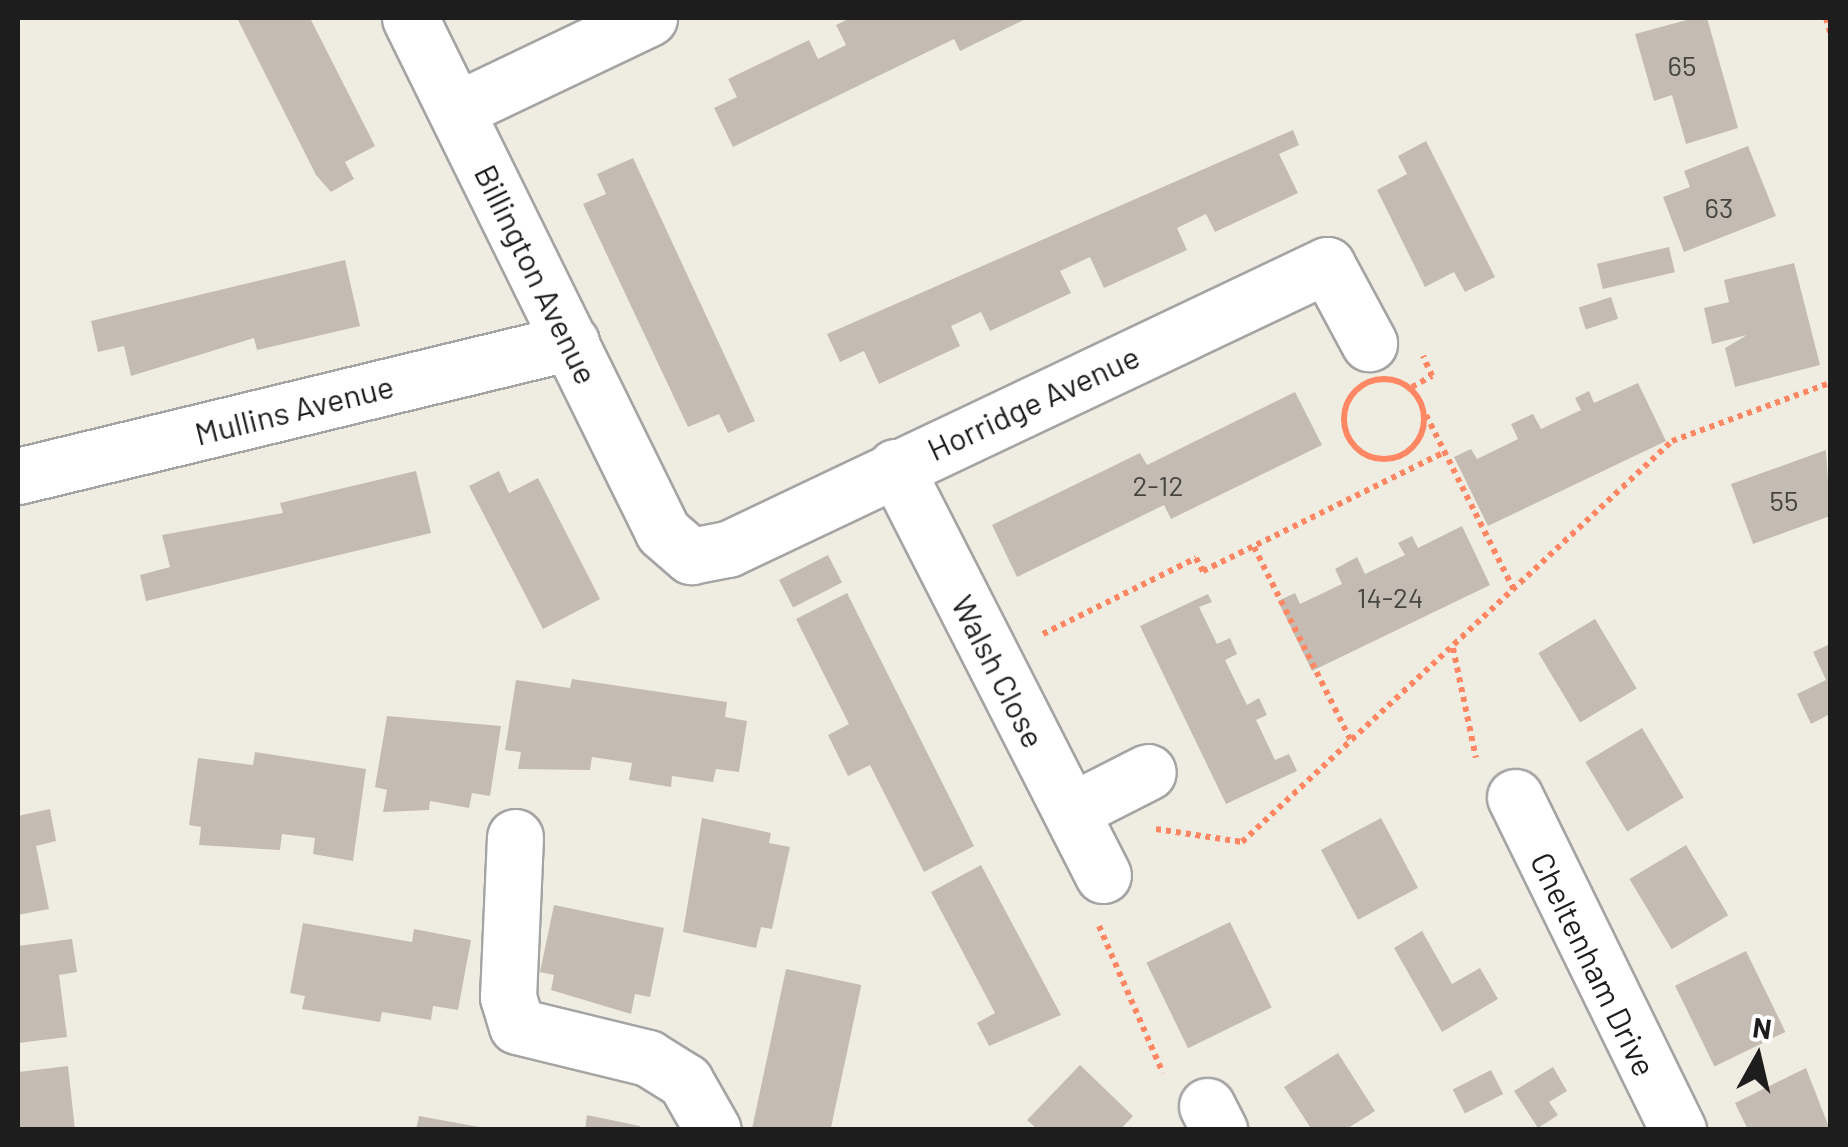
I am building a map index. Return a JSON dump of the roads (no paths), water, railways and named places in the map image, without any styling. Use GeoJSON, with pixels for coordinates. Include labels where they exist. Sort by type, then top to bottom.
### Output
{"type":"FeatureCollection","features":[{"type":"Feature","properties":{"kind":"street","name":"Billington Avenue"},"geometry":{"type":"LineString","coordinates":[[410,18],[663,532]]}},
{"type":"Feature","properties":{"kind":"street"},"geometry":{"type":"LineString","coordinates":[[456,110],[649,18]]}},
{"type":"Feature","properties":{"kind":"street","name":"Horridge Avenue"},"geometry":{"type":"LineString","coordinates":[[663,532],[692,556],[711,555],[1327,265],[1369,343]]}},
{"type":"Feature","properties":{"kind":"street","name":"Mullins Avenue"},"geometry":{"type":"LineString","coordinates":[[18,476],[571,342]]}},
{"type":"Feature","properties":{"kind":"street","name":"Walsh Close"},"geometry":{"type":"LineString","coordinates":[[895,467],[1103,875]]}},
{"type":"Feature","properties":{"kind":"street"},"geometry":{"type":"LineString","coordinates":[[1072,811],[1148,772]]}},
{"type":"Feature","properties":{"kind":"street","name":"Cheltenham Drive"},"geometry":{"type":"LineString","coordinates":[[1515,797],[1678,1130]]}},
{"type":"Feature","properties":{"kind":"street"},"geometry":{"type":"LineString","coordinates":[[515,837],[508,997],[517,1026],[648,1058],[685,1081],[713,1130]]}}]}
